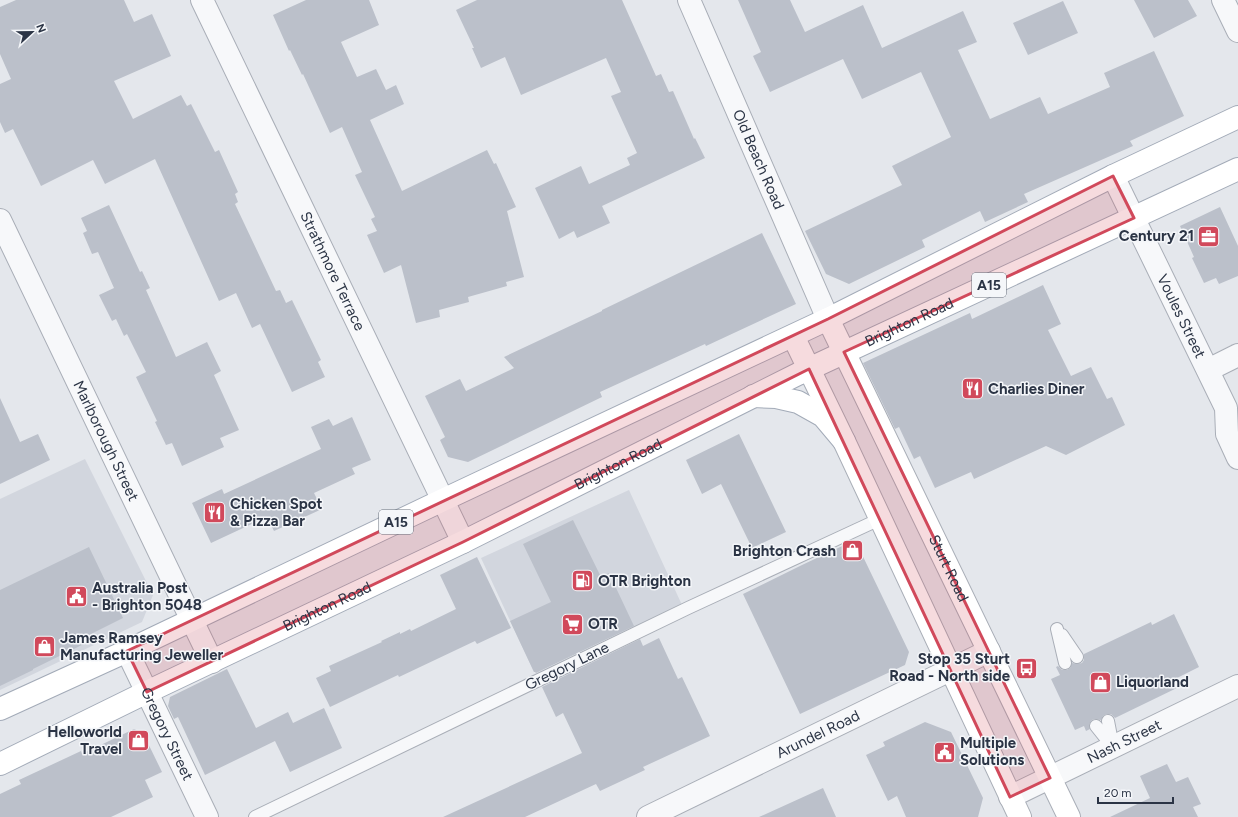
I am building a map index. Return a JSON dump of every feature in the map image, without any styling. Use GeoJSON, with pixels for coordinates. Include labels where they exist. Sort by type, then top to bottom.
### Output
{"type":"FeatureCollection","features":[{"type":"Feature","properties":{"kind":"main road","name":"A15"},"geometry":{"type":"LineString","coordinates":[[0,709],[127,651],[443,500],[793,336],[1113,176],[1238,117]]}},
{"type":"Feature","properties":{"kind":"main road","name":"Brighton Road"},"geometry":{"type":"LineString","coordinates":[[0,764],[147,692],[463,542],[752,396],[1238,169]]}},
{"type":"Feature","properties":{"kind":"main road","name":"Sturt Road"},"geometry":{"type":"LineString","coordinates":[[828,319],[1069,817]]}},
{"type":"Feature","properties":{"kind":"main road"},"geometry":{"type":"LineString","coordinates":[[793,336],[844,441],[1013,810]]}},
{"type":"Feature","properties":{"kind":"main road"},"geometry":{"type":"LineString","coordinates":[[752,396],[776,397],[798,402],[823,416],[844,441]]}},
{"type":"Feature","properties":{"kind":"street","name":"Strathmore Terrace"},"geometry":{"type":"LineString","coordinates":[[202,0],[463,542]]}},
{"type":"Feature","properties":{"kind":"street","name":"Old Beach Road"},"geometry":{"type":"LineString","coordinates":[[689,0],[828,319]]}},
{"type":"Feature","properties":{"kind":"street"},"geometry":{"type":"LineString","coordinates":[[1223,0],[1238,31]]}},
{"type":"Feature","properties":{"kind":"street","name":"Voules Street"},"geometry":{"type":"LineString","coordinates":[[1113,176],[1226,408],[1227,434],[1238,458]]}},
{"type":"Feature","properties":{"kind":"street","name":"Marlborough Street"},"geometry":{"type":"LineString","coordinates":[[0,220],[212,662]]}},
{"type":"Feature","properties":{"kind":"street"},"geometry":{"type":"LineString","coordinates":[[1208,370],[1238,355]]}},
{"type":"Feature","properties":{"kind":"street","name":"Gregory Street"},"geometry":{"type":"LineString","coordinates":[[127,651],[208,817]]}},
{"type":"Feature","properties":{"kind":"street","name":"Arundel Road"},"geometry":{"type":"LineString","coordinates":[[648,817],[988,651]]}},
{"type":"Feature","properties":{"kind":"street","name":"Nash Street"},"geometry":{"type":"LineString","coordinates":[[1013,810],[1050,778],[1238,686]]}},
{"type":"Feature","properties":{"kind":"lane","name":"Gregory Lane"},"geometry":{"type":"LineString","coordinates":[[255,817],[688,608],[880,519]]}},
{"type":"Feature","properties":{"kind":"lane"},"geometry":{"type":"LineString","coordinates":[[1065,663],[1057,629],[1078,657]]}},
{"type":"Feature","properties":{"kind":"lane"},"geometry":{"type":"LineString","coordinates":[[1108,721],[1113,747]]}},
{"type":"Feature","properties":{"kind":"lane"},"geometry":{"type":"LineString","coordinates":[[1096,726],[1113,747]]}},
{"type":"Feature","properties":{"kind":"highlighted area"},"geometry":{"type":"Polygon","coordinates":[[[1113,176],[1134,218],[844,352],[1050,778],[1010,797],[809,369],[463,542],[147,692],[127,651],[828,319],[1113,176]]]}},
{"type":"Feature","properties":{"kind":"shaded area"},"geometry":{"type":"Polygon","coordinates":[[[85,459],[153,595],[142,622],[0,690],[0,499],[85,459]]]}},
{"type":"Feature","properties":{"kind":"shaded area","name":"OTR Brighton"},"geometry":{"type":"Polygon","coordinates":[[[629,490],[682,605],[534,672],[481,558],[629,490]]]}},
{"type":"Feature","properties":{"kind":"building"},"geometry":{"type":"Polygon","coordinates":[[[16,0],[124,0],[134,22],[152,14],[171,56],[114,81],[133,119],[181,95],[187,106],[191,104],[215,152],[219,150],[238,192],[235,194],[238,202],[235,204],[276,291],[280,290],[286,303],[292,300],[321,360],[318,362],[325,377],[292,392],[260,324],[252,328],[236,293],[219,301],[155,159],[105,184],[93,160],[41,186],[13,129],[5,133],[0,122],[0,84],[11,79],[0,54],[0,7],[16,0]]]}},
{"type":"Feature","properties":{"kind":"building"},"geometry":{"type":"Polygon","coordinates":[[[306,0],[369,0],[379,25],[341,42],[357,77],[376,69],[386,90],[396,85],[404,104],[370,120],[402,191],[487,150],[494,164],[496,163],[516,207],[507,211],[524,277],[506,282],[507,286],[468,297],[469,302],[439,310],[440,317],[416,323],[401,265],[384,273],[367,235],[377,231],[371,219],[375,217],[355,175],[362,172],[342,127],[330,133],[303,74],[302,75],[290,50],[289,51],[273,15],[306,0]]]}},
{"type":"Feature","properties":{"kind":"building"},"geometry":{"type":"Polygon","coordinates":[[[477,0],[622,0],[656,76],[661,74],[669,92],[673,91],[694,139],[695,138],[705,158],[602,206],[610,223],[577,238],[574,231],[559,239],[535,188],[581,166],[589,184],[630,165],[627,158],[637,153],[611,96],[621,92],[606,58],[521,95],[505,57],[481,68],[472,48],[474,48],[456,10],[477,0]]]}},
{"type":"Feature","properties":{"kind":"building"},"geometry":{"type":"Polygon","coordinates":[[[738,0],[790,0],[805,32],[863,5],[882,48],[963,11],[977,42],[958,50],[990,119],[1040,97],[1048,114],[1110,87],[1104,73],[1154,51],[1184,116],[1130,141],[1133,146],[1024,194],[1028,202],[985,222],[980,211],[922,240],[925,247],[849,284],[826,274],[805,231],[902,185],[892,166],[951,137],[921,72],[862,99],[843,59],[770,92],[753,56],[761,52],[738,0]]]}},
{"type":"Feature","properties":{"kind":"building"},"geometry":{"type":"Polygon","coordinates":[[[1134,0],[1188,0],[1197,16],[1154,38],[1134,0]]]}},
{"type":"Feature","properties":{"kind":"building"},"geometry":{"type":"Polygon","coordinates":[[[1063,1],[1078,33],[1028,55],[1013,23],[1063,1]]]}},
{"type":"Feature","properties":{"kind":"building"},"geometry":{"type":"Polygon","coordinates":[[[109,205],[140,272],[142,271],[150,288],[146,290],[176,357],[207,342],[221,371],[214,375],[239,430],[220,438],[224,447],[182,466],[172,443],[166,445],[155,422],[157,421],[136,377],[146,372],[127,334],[124,336],[116,319],[112,321],[99,295],[114,288],[98,252],[92,254],[83,233],[87,231],[81,218],[109,205]]]}},
{"type":"Feature","properties":{"kind":"building","name":"Century 21"},"geometry":{"type":"Polygon","coordinates":[[[1220,207],[1238,246],[1238,276],[1219,284],[1216,278],[1204,283],[1192,258],[1194,257],[1180,226],[1220,207]]]}},
{"type":"Feature","properties":{"kind":"building"},"geometry":{"type":"Polygon","coordinates":[[[762,233],[796,304],[706,346],[705,344],[600,392],[602,397],[468,462],[448,457],[440,440],[445,437],[425,396],[460,379],[466,391],[514,368],[504,357],[762,233]]]}},
{"type":"Feature","properties":{"kind":"building"},"geometry":{"type":"Polygon","coordinates":[[[1043,285],[1061,324],[1048,330],[1071,376],[1091,367],[1107,399],[1112,397],[1125,425],[1066,455],[1046,446],[974,479],[971,472],[935,488],[920,456],[914,459],[899,427],[895,429],[863,363],[970,313],[972,319],[1043,285]]]}},
{"type":"Feature","properties":{"kind":"building"},"geometry":{"type":"Polygon","coordinates":[[[0,398],[20,442],[38,434],[50,460],[0,484],[0,398]]]}},
{"type":"Feature","properties":{"kind":"building"},"geometry":{"type":"Polygon","coordinates":[[[352,417],[371,460],[352,468],[355,474],[314,493],[322,509],[274,531],[267,517],[211,543],[192,503],[222,489],[224,494],[321,449],[311,427],[329,419],[333,426],[352,417]]]}},
{"type":"Feature","properties":{"kind":"building"},"geometry":{"type":"Polygon","coordinates":[[[739,434],[786,532],[752,548],[721,484],[702,494],[686,460],[739,434]]]}},
{"type":"Feature","properties":{"kind":"building","name":"OTR"},"geometry":{"type":"Polygon","coordinates":[[[573,520],[601,577],[609,573],[634,626],[536,673],[534,672],[510,621],[551,602],[523,544],[573,520]]]}},
{"type":"Feature","properties":{"kind":"building"},"geometry":{"type":"Polygon","coordinates":[[[855,540],[909,652],[905,665],[800,714],[743,594],[855,540]]]}},
{"type":"Feature","properties":{"kind":"building"},"geometry":{"type":"Polygon","coordinates":[[[89,547],[123,618],[87,636],[90,641],[0,686],[0,590],[89,547]]]}},
{"type":"Feature","properties":{"kind":"building"},"geometry":{"type":"Polygon","coordinates":[[[477,557],[511,628],[477,644],[475,641],[399,677],[398,675],[330,707],[316,678],[331,671],[329,666],[382,642],[381,641],[400,632],[400,634],[410,629],[411,631],[456,609],[440,575],[477,557]]]}},
{"type":"Feature","properties":{"kind":"building"},"geometry":{"type":"Polygon","coordinates":[[[1174,614],[1199,667],[1177,678],[1181,686],[1115,718],[1111,714],[1107,714],[1103,716],[1101,720],[1092,720],[1089,724],[1090,729],[1086,731],[1084,726],[1075,730],[1051,679],[1060,675],[1056,667],[1058,666],[1062,670],[1067,670],[1070,668],[1072,663],[1082,663],[1084,660],[1084,654],[1151,622],[1152,625],[1174,614]]]}},
{"type":"Feature","properties":{"kind":"building"},"geometry":{"type":"Polygon","coordinates":[[[659,638],[678,679],[682,677],[710,736],[643,767],[645,770],[600,791],[596,784],[525,817],[443,817],[582,753],[563,713],[556,717],[542,687],[640,639],[643,646],[659,638]]]}},
{"type":"Feature","properties":{"kind":"building"},"geometry":{"type":"Polygon","coordinates":[[[227,669],[256,728],[288,712],[293,723],[324,708],[342,748],[290,772],[275,741],[205,775],[178,717],[174,719],[168,706],[170,697],[227,669]]]}},
{"type":"Feature","properties":{"kind":"building"},"geometry":{"type":"Polygon","coordinates":[[[925,722],[951,732],[983,798],[978,817],[906,817],[897,796],[888,801],[866,755],[885,746],[883,742],[925,722]]]}},
{"type":"Feature","properties":{"kind":"building"},"geometry":{"type":"Polygon","coordinates":[[[134,729],[143,733],[162,772],[145,780],[153,797],[111,817],[0,817],[0,794],[21,784],[19,780],[81,751],[82,754],[134,729]]]}},
{"type":"Feature","properties":{"kind":"building"},"geometry":{"type":"Polygon","coordinates":[[[1167,764],[1176,782],[1188,777],[1201,804],[1193,807],[1198,817],[1110,817],[1150,798],[1140,776],[1167,764]]]}},
{"type":"Feature","properties":{"kind":"building"},"geometry":{"type":"Polygon","coordinates":[[[823,788],[836,817],[759,817],[823,788]]]}},
{"type":"Feature","properties":{"kind":"place","name":"Century 21"},"geometry":{"type":"Point","coordinates":[1209,236]}},
{"type":"Feature","properties":{"kind":"place","name":"Charlies Diner"},"geometry":{"type":"Point","coordinates":[973,389]}},
{"type":"Feature","properties":{"kind":"place","name":"Chicken Spot & Pizza Bar"},"geometry":{"type":"Point","coordinates":[215,513]}},
{"type":"Feature","properties":{"kind":"place","name":"Brighton Crash"},"geometry":{"type":"Point","coordinates":[852,551]}},
{"type":"Feature","properties":{"kind":"place","name":"OTR Brighton"},"geometry":{"type":"Point","coordinates":[582,581]}},
{"type":"Feature","properties":{"kind":"place","name":"Australia Post - Brighton 5048"},"geometry":{"type":"Point","coordinates":[77,597]}},
{"type":"Feature","properties":{"kind":"place","name":"OTR"},"geometry":{"type":"Point","coordinates":[572,624]}},
{"type":"Feature","properties":{"kind":"place","name":"James Ramsey Manufacturing Jeweller"},"geometry":{"type":"Point","coordinates":[45,647]}},
{"type":"Feature","properties":{"kind":"place","name":"Stop 35 Sturt Road - North side"},"geometry":{"type":"Point","coordinates":[1026,668]}},
{"type":"Feature","properties":{"kind":"place","name":"Liquorland"},"geometry":{"type":"Point","coordinates":[1101,682]}},
{"type":"Feature","properties":{"kind":"place","name":"Helloworld Travel"},"geometry":{"type":"Point","coordinates":[138,741]}},
{"type":"Feature","properties":{"kind":"place","name":"Multiple Solutions"},"geometry":{"type":"Point","coordinates":[944,752]}}]}
